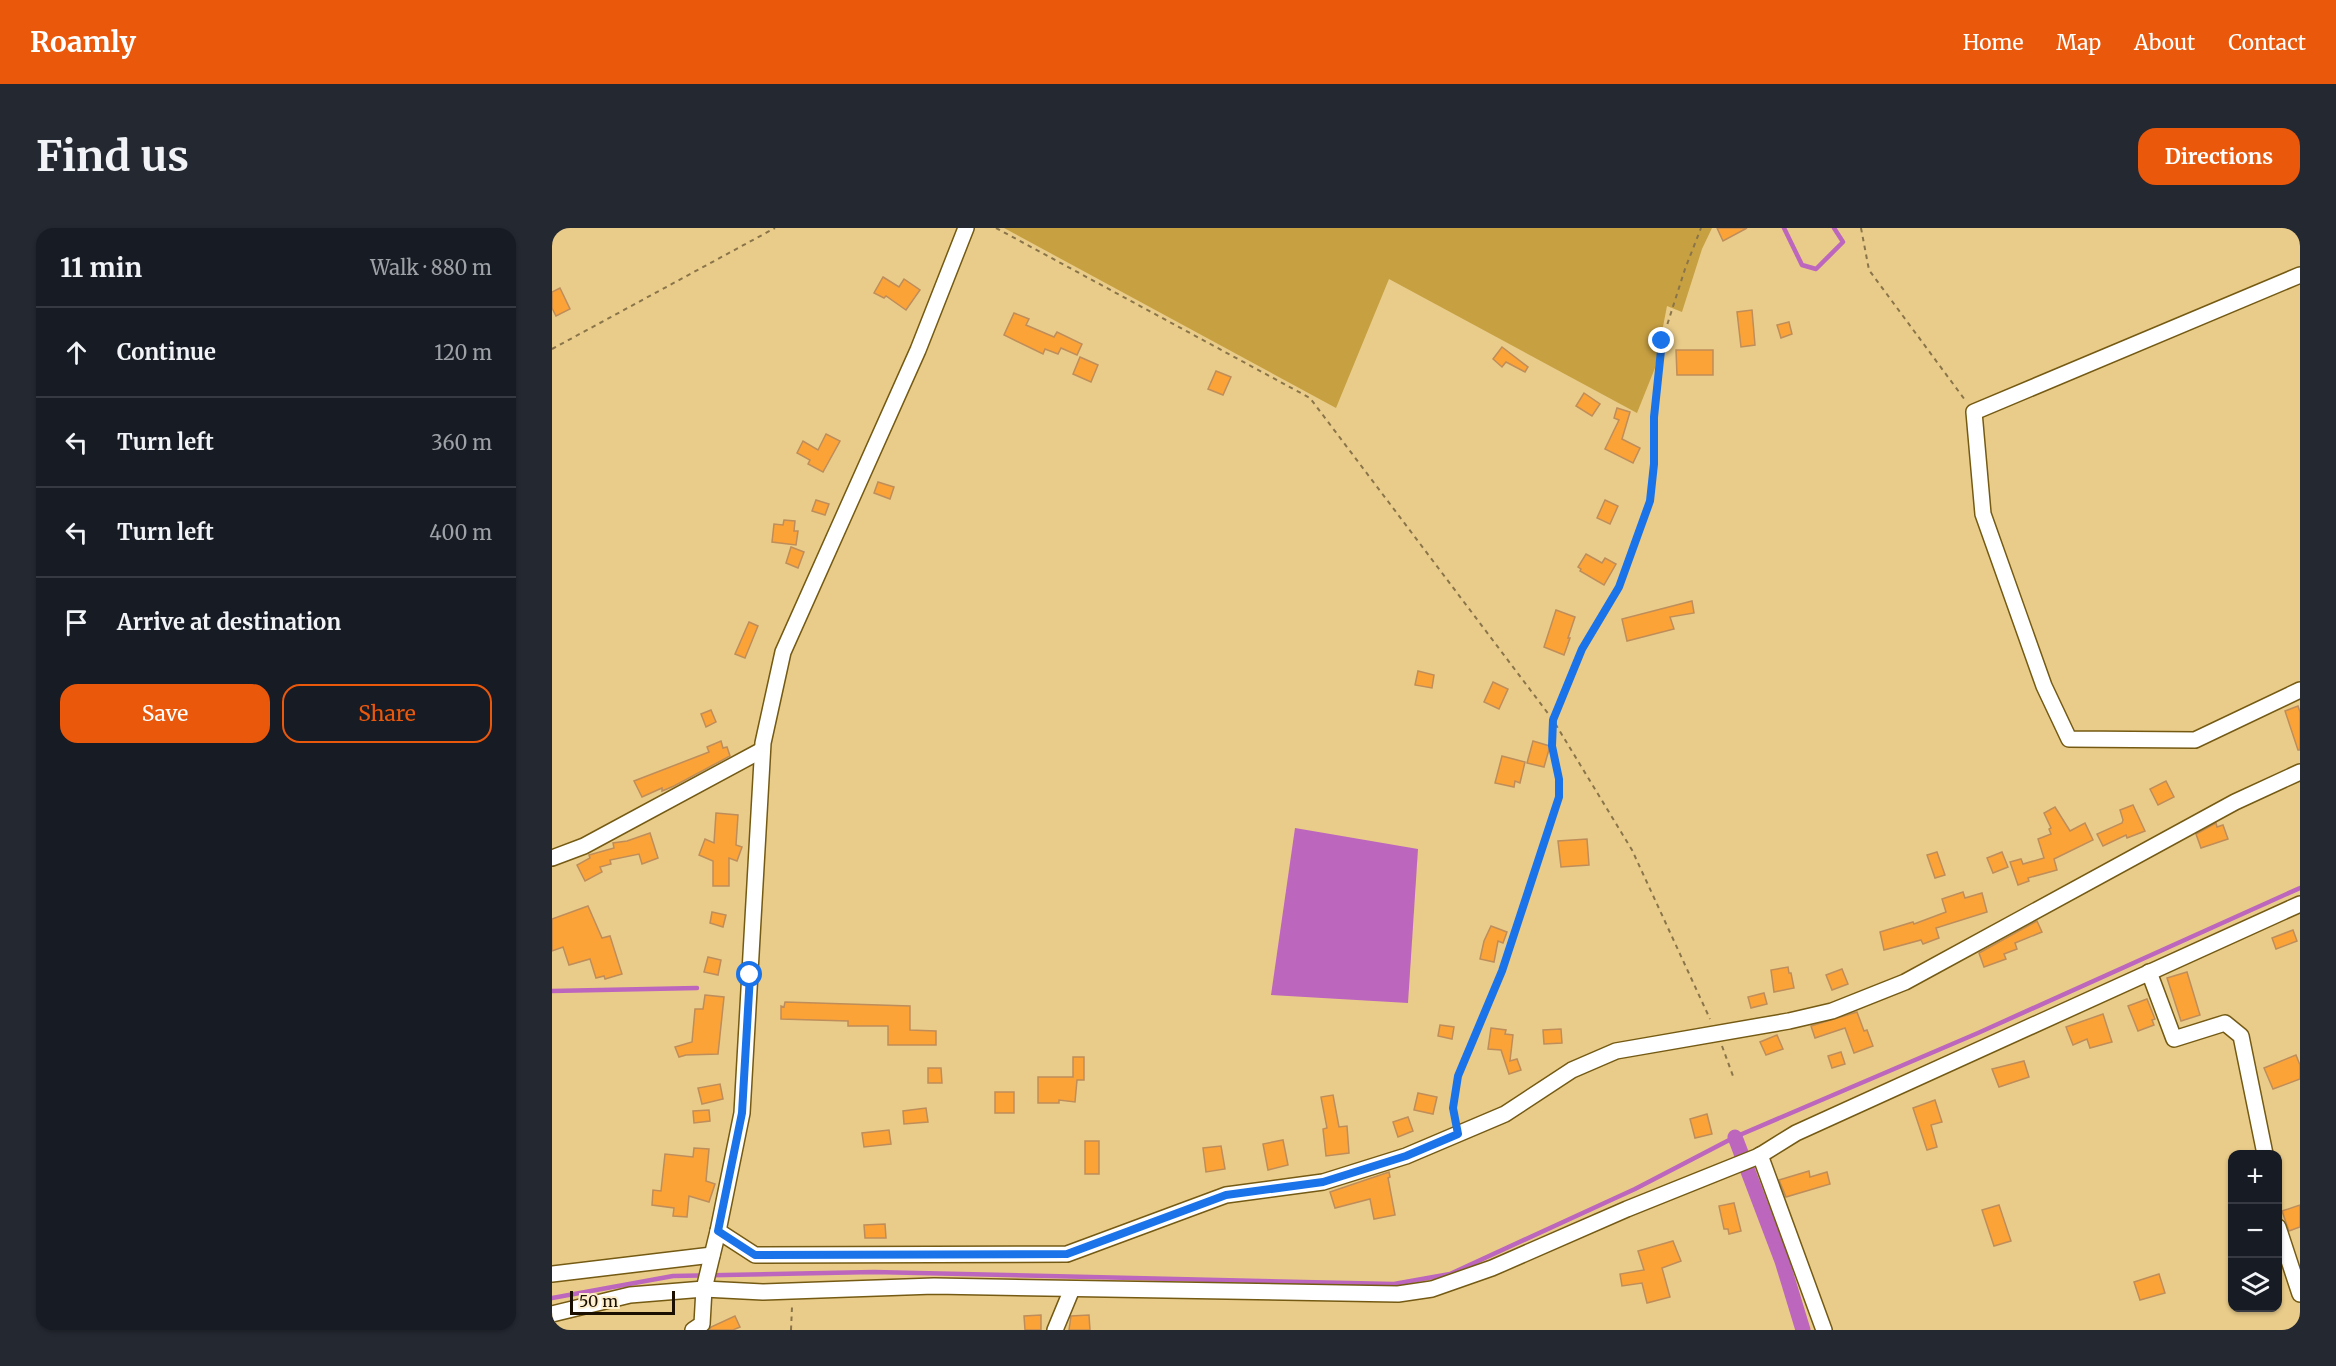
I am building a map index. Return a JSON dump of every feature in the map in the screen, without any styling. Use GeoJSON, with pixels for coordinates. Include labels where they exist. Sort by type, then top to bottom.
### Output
{"type":"FeatureCollection","features":[{"type":"Feature","properties":{"kind":"street"},"geometry":{"type":"LineString","coordinates":[[693,1330],[702,1324],[707,1273],[742,1113],[762,750],[783,652],[918,350],[966,228]]}},
{"type":"Feature","properties":{"kind":"street"},"geometry":{"type":"LineString","coordinates":[[2300,275],[1974,412],[1983,514],[2044,686],[2068,739],[2195,740],[2300,690]]}},
{"type":"Feature","properties":{"kind":"street"},"geometry":{"type":"LineString","coordinates":[[552,858],[584,846],[762,750]]}},
{"type":"Feature","properties":{"kind":"street"},"geometry":{"type":"LineString","coordinates":[[718,1231],[755,1255],[1067,1254],[1226,1195],[1323,1182],[1406,1156],[1505,1114],[1572,1070],[1616,1051],[1789,1021],[1832,1011],[1905,982],[2235,802],[2300,772]]}},
{"type":"Feature","properties":{"kind":"street"},"geometry":{"type":"LineString","coordinates":[[552,1274],[707,1273],[764,1293],[934,1286],[1398,1294],[1432,1289],[1492,1268],[1627,1209],[1759,1156],[1796,1133],[2300,904]]}},
{"type":"Feature","properties":{"kind":"street"},"geometry":{"type":"LineString","coordinates":[[2149,972],[2174,1039],[2225,1023],[2241,1036],[2264,1150]]}},
{"type":"Feature","properties":{"kind":"street"},"geometry":{"type":"LineString","coordinates":[[1759,1156],[1824,1330]]}},
{"type":"Feature","properties":{"kind":"street"},"geometry":{"type":"LineString","coordinates":[[2282,1242],[2300,1294]]}},
{"type":"Feature","properties":{"kind":"street"},"geometry":{"type":"LineString","coordinates":[[552,1314],[707,1273]]}},
{"type":"Feature","properties":{"kind":"street"},"geometry":{"type":"LineString","coordinates":[[1055,1330],[1072,1289]]}},
{"type":"Feature","properties":{"kind":"path"},"geometry":{"type":"LineString","coordinates":[[552,350],[775,228]]}},
{"type":"Feature","properties":{"kind":"path"},"geometry":{"type":"LineString","coordinates":[[996,228],[1310,398],[1553,720],[1632,850],[1717,1033],[1732,1076]]}},
{"type":"Feature","properties":{"kind":"path"},"geometry":{"type":"LineString","coordinates":[[1458,1134],[1453,1108],[1458,1076],[1502,971],[1559,797],[1559,779],[1552,746],[1553,720],[1582,649],[1619,587],[1650,501],[1654,464],[1654,417],[1662,341],[1684,269],[1701,228]]}},
{"type":"Feature","properties":{"kind":"path"},"geometry":{"type":"LineString","coordinates":[[1862,228],[1869,270],[1974,412]]}},
{"type":"Feature","properties":{"kind":"path"},"geometry":{"type":"LineString","coordinates":[[791,1330],[792,1292]]}},
{"type":"Feature","properties":{"kind":"shaded area"},"geometry":{"type":"Polygon","coordinates":[[[1004,228],[1712,228],[1702,249],[1682,312],[1667,306],[1655,368],[1637,413],[1389,279],[1336,408],[1004,228]]]}},
{"type":"Feature","properties":{"kind":"shaded area"},"geometry":{"type":"Polygon","coordinates":[[[1295,828],[1418,849],[1408,1003],[1271,995],[1295,828]]]}},
{"type":"Feature","properties":{"kind":"building"},"geometry":{"type":"Polygon","coordinates":[[[1717,228],[1747,228],[1723,241],[1717,228]]]}},
{"type":"Feature","properties":{"kind":"building"},"geometry":{"type":"Polygon","coordinates":[[[883,277],[899,287],[904,279],[920,290],[906,310],[886,296],[884,298],[874,293],[883,277]]]}},
{"type":"Feature","properties":{"kind":"building"},"geometry":{"type":"Polygon","coordinates":[[[560,288],[570,309],[556,316],[552,308],[552,292],[560,288]]]}},
{"type":"Feature","properties":{"kind":"building"},"geometry":{"type":"Polygon","coordinates":[[[1752,310],[1755,345],[1741,347],[1737,312],[1752,310]]]}},
{"type":"Feature","properties":{"kind":"building"},"geometry":{"type":"Polygon","coordinates":[[[1014,313],[1029,319],[1026,325],[1054,337],[1057,332],[1082,344],[1077,355],[1061,348],[1058,354],[1045,349],[1043,354],[1004,335],[1014,313]]]}},
{"type":"Feature","properties":{"kind":"building"},"geometry":{"type":"Polygon","coordinates":[[[1789,322],[1792,334],[1781,338],[1777,325],[1789,322]]]}},
{"type":"Feature","properties":{"kind":"building"},"geometry":{"type":"Polygon","coordinates":[[[1502,347],[1528,367],[1525,372],[1506,362],[1502,367],[1493,359],[1502,347]]]}},
{"type":"Feature","properties":{"kind":"building"},"geometry":{"type":"Polygon","coordinates":[[[1676,350],[1713,350],[1713,375],[1677,375],[1676,350]]]}},
{"type":"Feature","properties":{"kind":"building"},"geometry":{"type":"Polygon","coordinates":[[[1080,357],[1098,365],[1091,382],[1073,374],[1080,357]]]}},
{"type":"Feature","properties":{"kind":"building"},"geometry":{"type":"Polygon","coordinates":[[[1216,371],[1231,377],[1223,395],[1208,389],[1216,371]]]}},
{"type":"Feature","properties":{"kind":"building"},"geometry":{"type":"Polygon","coordinates":[[[1584,393],[1600,404],[1592,416],[1576,406],[1584,393]]]}},
{"type":"Feature","properties":{"kind":"building"},"geometry":{"type":"Polygon","coordinates":[[[1617,408],[1630,412],[1622,439],[1640,448],[1633,463],[1605,449],[1619,420],[1614,418],[1617,408]]]}},
{"type":"Feature","properties":{"kind":"building"},"geometry":{"type":"Polygon","coordinates":[[[826,434],[840,441],[823,472],[808,464],[810,460],[797,453],[803,441],[818,450],[826,434]]]}},
{"type":"Feature","properties":{"kind":"building"},"geometry":{"type":"Polygon","coordinates":[[[878,482],[894,487],[890,499],[874,493],[878,482]]]}},
{"type":"Feature","properties":{"kind":"building"},"geometry":{"type":"Polygon","coordinates":[[[816,500],[829,504],[825,515],[812,511],[816,500]]]}},
{"type":"Feature","properties":{"kind":"building"},"geometry":{"type":"Polygon","coordinates":[[[1605,500],[1618,506],[1610,524],[1597,518],[1605,500]]]}},
{"type":"Feature","properties":{"kind":"building"},"geometry":{"type":"Polygon","coordinates":[[[784,520],[795,521],[794,531],[798,531],[796,545],[772,542],[774,524],[783,525],[784,520]]]}},
{"type":"Feature","properties":{"kind":"building"},"geometry":{"type":"Polygon","coordinates":[[[791,547],[804,552],[798,568],[786,563],[791,547]]]}},
{"type":"Feature","properties":{"kind":"building"},"geometry":{"type":"Polygon","coordinates":[[[1586,554],[1602,563],[1605,558],[1616,564],[1604,585],[1580,571],[1578,567],[1586,554]]]}},
{"type":"Feature","properties":{"kind":"building"},"geometry":{"type":"Polygon","coordinates":[[[1692,601],[1694,613],[1670,617],[1674,629],[1627,641],[1622,619],[1692,601]]]}},
{"type":"Feature","properties":{"kind":"building"},"geometry":{"type":"Polygon","coordinates":[[[1556,610],[1575,617],[1564,655],[1544,647],[1556,610]]]}},
{"type":"Feature","properties":{"kind":"building"},"geometry":{"type":"Polygon","coordinates":[[[749,622],[758,626],[745,658],[735,654],[749,622]]]}},
{"type":"Feature","properties":{"kind":"building"},"geometry":{"type":"Polygon","coordinates":[[[1418,671],[1434,675],[1432,688],[1415,685],[1418,671]]]}},
{"type":"Feature","properties":{"kind":"building"},"geometry":{"type":"Polygon","coordinates":[[[1493,682],[1508,689],[1499,709],[1484,702],[1493,682]]]}},
{"type":"Feature","properties":{"kind":"building"},"geometry":{"type":"Polygon","coordinates":[[[2298,706],[2300,750],[2298,750],[2285,711],[2298,706]]]}},
{"type":"Feature","properties":{"kind":"building"},"geometry":{"type":"Polygon","coordinates":[[[711,710],[716,722],[706,727],[701,714],[711,710]]]}},
{"type":"Feature","properties":{"kind":"building"},"geometry":{"type":"Polygon","coordinates":[[[721,741],[723,748],[727,747],[730,756],[674,786],[662,791],[662,788],[642,797],[634,781],[709,752],[707,747],[721,741]]]}},
{"type":"Feature","properties":{"kind":"building"},"geometry":{"type":"Polygon","coordinates":[[[1533,741],[1550,746],[1544,767],[1527,763],[1533,741]]]}},
{"type":"Feature","properties":{"kind":"building"},"geometry":{"type":"Polygon","coordinates":[[[1502,756],[1525,762],[1520,783],[1515,781],[1514,787],[1495,783],[1502,756]]]}},
{"type":"Feature","properties":{"kind":"building"},"geometry":{"type":"Polygon","coordinates":[[[2166,781],[2174,797],[2158,805],[2150,789],[2166,781]]]}},
{"type":"Feature","properties":{"kind":"building"},"geometry":{"type":"Polygon","coordinates":[[[2133,805],[2145,831],[2127,838],[2126,835],[2103,846],[2097,834],[2122,823],[2120,810],[2133,805]]]}},
{"type":"Feature","properties":{"kind":"building"},"geometry":{"type":"Polygon","coordinates":[[[2055,807],[2070,831],[2085,823],[2093,840],[2054,859],[2057,870],[2028,878],[2029,881],[2018,885],[2010,862],[2021,859],[2023,864],[2044,858],[2038,839],[2051,834],[2049,829],[2051,828],[2044,813],[2055,807]]]}},
{"type":"Feature","properties":{"kind":"building"},"geometry":{"type":"Polygon","coordinates":[[[716,813],[738,815],[736,845],[742,847],[737,861],[729,858],[729,886],[713,886],[713,861],[699,855],[705,839],[714,843],[716,813]]]}},
{"type":"Feature","properties":{"kind":"building"},"geometry":{"type":"Polygon","coordinates":[[[2216,823],[2217,827],[2223,825],[2228,839],[2201,848],[2196,834],[2216,823]]]}},
{"type":"Feature","properties":{"kind":"building"},"geometry":{"type":"Polygon","coordinates":[[[650,833],[658,858],[642,864],[639,854],[610,860],[611,864],[600,867],[602,872],[585,881],[577,865],[590,858],[589,855],[614,848],[613,843],[650,833]]]}},
{"type":"Feature","properties":{"kind":"building"},"geometry":{"type":"Polygon","coordinates":[[[1587,839],[1589,865],[1561,867],[1558,841],[1587,839]]]}},
{"type":"Feature","properties":{"kind":"building"},"geometry":{"type":"Polygon","coordinates":[[[1937,852],[1945,875],[1935,878],[1927,855],[1937,852]]]}},
{"type":"Feature","properties":{"kind":"building"},"geometry":{"type":"Polygon","coordinates":[[[2002,852],[2008,867],[1993,873],[1987,858],[2002,852]]]}},
{"type":"Feature","properties":{"kind":"building"},"geometry":{"type":"Polygon","coordinates":[[[1963,892],[1965,898],[1982,893],[1987,912],[1936,928],[1939,938],[1923,944],[1921,940],[1884,950],[1880,932],[1913,922],[1914,924],[1946,912],[1942,899],[1963,892]]]}},
{"type":"Feature","properties":{"kind":"building"},"geometry":{"type":"Polygon","coordinates":[[[588,906],[602,938],[610,936],[622,974],[605,979],[604,976],[596,978],[590,959],[569,965],[563,947],[552,951],[552,919],[588,906]]]}},
{"type":"Feature","properties":{"kind":"building"},"geometry":{"type":"Polygon","coordinates":[[[712,912],[726,915],[723,927],[710,923],[712,912]]]}},
{"type":"Feature","properties":{"kind":"building"},"geometry":{"type":"Polygon","coordinates":[[[2037,921],[2042,932],[2015,943],[2017,949],[2004,954],[2006,959],[1984,967],[1979,953],[2037,921]]]}},
{"type":"Feature","properties":{"kind":"building"},"geometry":{"type":"Polygon","coordinates":[[[1491,926],[1507,932],[1503,943],[1498,941],[1494,962],[1480,959],[1484,941],[1491,926]]]}},
{"type":"Feature","properties":{"kind":"building"},"geometry":{"type":"Polygon","coordinates":[[[2293,930],[2297,941],[2276,949],[2272,938],[2293,930]]]}},
{"type":"Feature","properties":{"kind":"building"},"geometry":{"type":"Polygon","coordinates":[[[708,957],[721,960],[718,975],[704,972],[708,957]]]}},
{"type":"Feature","properties":{"kind":"building"},"geometry":{"type":"Polygon","coordinates":[[[1788,967],[1794,988],[1774,992],[1771,970],[1788,967]]]}},
{"type":"Feature","properties":{"kind":"building"},"geometry":{"type":"Polygon","coordinates":[[[1842,969],[1848,984],[1832,990],[1826,975],[1842,969]]]}},
{"type":"Feature","properties":{"kind":"building"},"geometry":{"type":"Polygon","coordinates":[[[2187,972],[2200,1015],[2181,1021],[2167,978],[2187,972]]]}},
{"type":"Feature","properties":{"kind":"building"},"geometry":{"type":"Polygon","coordinates":[[[1764,993],[1767,1004],[1751,1008],[1748,997],[1764,993]]]}},
{"type":"Feature","properties":{"kind":"building"},"geometry":{"type":"Polygon","coordinates":[[[705,995],[724,997],[718,1054],[679,1057],[675,1047],[692,1042],[695,1009],[703,1009],[705,995]]]}},
{"type":"Feature","properties":{"kind":"building"},"geometry":{"type":"Polygon","coordinates":[[[2147,999],[2155,1019],[2152,1020],[2154,1025],[2138,1031],[2128,1006],[2147,999]]]}},
{"type":"Feature","properties":{"kind":"building"},"geometry":{"type":"Polygon","coordinates":[[[785,1002],[910,1006],[910,1030],[936,1031],[936,1045],[888,1045],[888,1026],[848,1026],[848,1021],[781,1019],[781,1006],[784,1007],[785,1002]]]}},
{"type":"Feature","properties":{"kind":"building"},"geometry":{"type":"Polygon","coordinates":[[[1857,1012],[1873,1046],[1854,1053],[1845,1028],[1815,1038],[1811,1026],[1857,1012]]]}},
{"type":"Feature","properties":{"kind":"building"},"geometry":{"type":"Polygon","coordinates":[[[2103,1014],[2112,1042],[2090,1048],[2087,1039],[2073,1045],[2066,1027],[2103,1014]]]}},
{"type":"Feature","properties":{"kind":"building"},"geometry":{"type":"Polygon","coordinates":[[[1440,1025],[1454,1027],[1452,1039],[1438,1036],[1440,1025]]]}},
{"type":"Feature","properties":{"kind":"building"},"geometry":{"type":"Polygon","coordinates":[[[1491,1028],[1506,1030],[1505,1034],[1513,1035],[1510,1061],[1517,1059],[1521,1070],[1509,1074],[1501,1050],[1488,1049],[1491,1028]]]}},
{"type":"Feature","properties":{"kind":"building"},"geometry":{"type":"Polygon","coordinates":[[[1561,1029],[1562,1043],[1544,1044],[1543,1030],[1561,1029]]]}},
{"type":"Feature","properties":{"kind":"building"},"geometry":{"type":"Polygon","coordinates":[[[1777,1035],[1783,1049],[1766,1055],[1760,1042],[1777,1035]]]}},
{"type":"Feature","properties":{"kind":"building"},"geometry":{"type":"Polygon","coordinates":[[[1841,1052],[1845,1064],[1832,1068],[1828,1056],[1841,1052]]]}},
{"type":"Feature","properties":{"kind":"building"},"geometry":{"type":"Polygon","coordinates":[[[2296,1055],[2300,1065],[2300,1079],[2273,1089],[2264,1068],[2296,1055]]]}},
{"type":"Feature","properties":{"kind":"building"},"geometry":{"type":"Polygon","coordinates":[[[1073,1057],[1084,1057],[1084,1080],[1077,1080],[1075,1102],[1059,1100],[1059,1103],[1038,1103],[1038,1077],[1073,1077],[1073,1057]]]}},
{"type":"Feature","properties":{"kind":"building"},"geometry":{"type":"Polygon","coordinates":[[[2024,1061],[2029,1077],[1999,1087],[1992,1069],[2024,1061]]]}},
{"type":"Feature","properties":{"kind":"building"},"geometry":{"type":"Polygon","coordinates":[[[928,1068],[941,1068],[942,1083],[928,1083],[928,1068]]]}},
{"type":"Feature","properties":{"kind":"building"},"geometry":{"type":"Polygon","coordinates":[[[720,1084],[723,1099],[702,1104],[698,1088],[720,1084]]]}},
{"type":"Feature","properties":{"kind":"building"},"geometry":{"type":"Polygon","coordinates":[[[995,1092],[1014,1092],[1014,1113],[995,1113],[995,1092]]]}},
{"type":"Feature","properties":{"kind":"building"},"geometry":{"type":"Polygon","coordinates":[[[1418,1093],[1437,1097],[1433,1114],[1414,1110],[1418,1093]]]}},
{"type":"Feature","properties":{"kind":"building"},"geometry":{"type":"Polygon","coordinates":[[[1333,1095],[1339,1127],[1347,1126],[1349,1153],[1326,1156],[1323,1129],[1327,1128],[1321,1097],[1333,1095]]]}},
{"type":"Feature","properties":{"kind":"building"},"geometry":{"type":"Polygon","coordinates":[[[1935,1100],[1942,1122],[1931,1125],[1937,1147],[1927,1150],[1913,1108],[1935,1100]]]}},
{"type":"Feature","properties":{"kind":"building"},"geometry":{"type":"Polygon","coordinates":[[[926,1108],[928,1122],[904,1124],[903,1111],[926,1108]]]}},
{"type":"Feature","properties":{"kind":"building"},"geometry":{"type":"Polygon","coordinates":[[[709,1110],[710,1121],[694,1123],[693,1111],[709,1110]]]}},
{"type":"Feature","properties":{"kind":"building"},"geometry":{"type":"Polygon","coordinates":[[[1707,1114],[1712,1134],[1695,1138],[1690,1119],[1707,1114]]]}},
{"type":"Feature","properties":{"kind":"building"},"geometry":{"type":"Polygon","coordinates":[[[1408,1117],[1413,1131],[1398,1137],[1393,1122],[1408,1117]]]}},
{"type":"Feature","properties":{"kind":"building"},"geometry":{"type":"Polygon","coordinates":[[[889,1130],[891,1144],[864,1147],[862,1133],[889,1130]]]}},
{"type":"Feature","properties":{"kind":"building"},"geometry":{"type":"Polygon","coordinates":[[[1283,1140],[1288,1165],[1268,1170],[1263,1144],[1283,1140]]]}},
{"type":"Feature","properties":{"kind":"building"},"geometry":{"type":"Polygon","coordinates":[[[1085,1141],[1099,1141],[1099,1174],[1085,1174],[1085,1141]]]}},
{"type":"Feature","properties":{"kind":"building"},"geometry":{"type":"Polygon","coordinates":[[[1221,1146],[1225,1169],[1206,1172],[1203,1148],[1221,1146]]]}},
{"type":"Feature","properties":{"kind":"building"},"geometry":{"type":"Polygon","coordinates":[[[694,1148],[709,1149],[706,1181],[715,1184],[709,1202],[689,1196],[687,1217],[673,1216],[674,1208],[652,1205],[653,1190],[661,1191],[665,1154],[693,1157],[694,1148]]]}},
{"type":"Feature","properties":{"kind":"building"},"geometry":{"type":"Polygon","coordinates":[[[1809,1171],[1810,1177],[1827,1172],[1830,1184],[1786,1197],[1779,1180],[1809,1171]]]}},
{"type":"Feature","properties":{"kind":"building"},"geometry":{"type":"Polygon","coordinates":[[[1389,1172],[1390,1177],[1388,1178],[1395,1215],[1374,1219],[1370,1199],[1335,1208],[1330,1192],[1389,1172]]]}},
{"type":"Feature","properties":{"kind":"building"},"geometry":{"type":"Polygon","coordinates":[[[1734,1203],[1741,1231],[1729,1234],[1728,1229],[1724,1229],[1719,1206],[1734,1203]]]}},
{"type":"Feature","properties":{"kind":"building"},"geometry":{"type":"Polygon","coordinates":[[[1999,1205],[2011,1241],[1994,1246],[1982,1210],[1999,1205]]]}},
{"type":"Feature","properties":{"kind":"building"},"geometry":{"type":"Polygon","coordinates":[[[2300,1205],[2300,1227],[2289,1231],[2282,1211],[2300,1205]]]}},
{"type":"Feature","properties":{"kind":"building"},"geometry":{"type":"Polygon","coordinates":[[[885,1224],[886,1238],[865,1238],[864,1225],[885,1224]]]}},
{"type":"Feature","properties":{"kind":"building"},"geometry":{"type":"Polygon","coordinates":[[[1673,1241],[1681,1261],[1662,1268],[1670,1297],[1647,1303],[1642,1283],[1622,1286],[1620,1274],[1644,1270],[1638,1251],[1673,1241]]]}},
{"type":"Feature","properties":{"kind":"building"},"geometry":{"type":"Polygon","coordinates":[[[2159,1274],[2165,1293],[2140,1300],[2134,1282],[2159,1274]]]}},
{"type":"Feature","properties":{"kind":"building"},"geometry":{"type":"Polygon","coordinates":[[[1041,1315],[1041,1330],[1025,1330],[1024,1316],[1041,1315]]]}},
{"type":"Feature","properties":{"kind":"building"},"geometry":{"type":"Polygon","coordinates":[[[1089,1315],[1090,1330],[1069,1330],[1071,1316],[1089,1315]]]}},
{"type":"Feature","properties":{"kind":"building"},"geometry":{"type":"Polygon","coordinates":[[[735,1316],[740,1327],[733,1330],[709,1330],[711,1327],[735,1316]]]}},
{"type":"Feature","properties":{"kind":"waterway"},"geometry":{"type":"LineString","coordinates":[[1784,228],[1802,265],[1816,269],[1843,242],[1834,228]]}},
{"type":"Feature","properties":{"kind":"waterway"},"geometry":{"type":"LineString","coordinates":[[552,1298],[673,1276],[874,1272],[1394,1284],[1450,1274],[1635,1189],[1735,1137],[1978,1033],[2300,888]]}},
{"type":"Feature","properties":{"kind":"waterway"},"geometry":{"type":"LineString","coordinates":[[552,991],[697,988]]}},
{"type":"Feature","properties":{"kind":"waterway"},"geometry":{"type":"LineString","coordinates":[[1735,1137],[1782,1261],[1803,1330]]}},
{"type":"Feature","properties":{"kind":"route"},"geometry":{"type":"LineString","coordinates":[[750,975],[742,1113],[718,1231],[755,1255],[1067,1254],[1226,1195],[1323,1182],[1406,1156],[1458,1134],[1453,1108],[1458,1076],[1502,971],[1559,797],[1559,779],[1552,746],[1553,720],[1582,649],[1619,587],[1650,501],[1654,464],[1654,417],[1662,341]]}}]}
